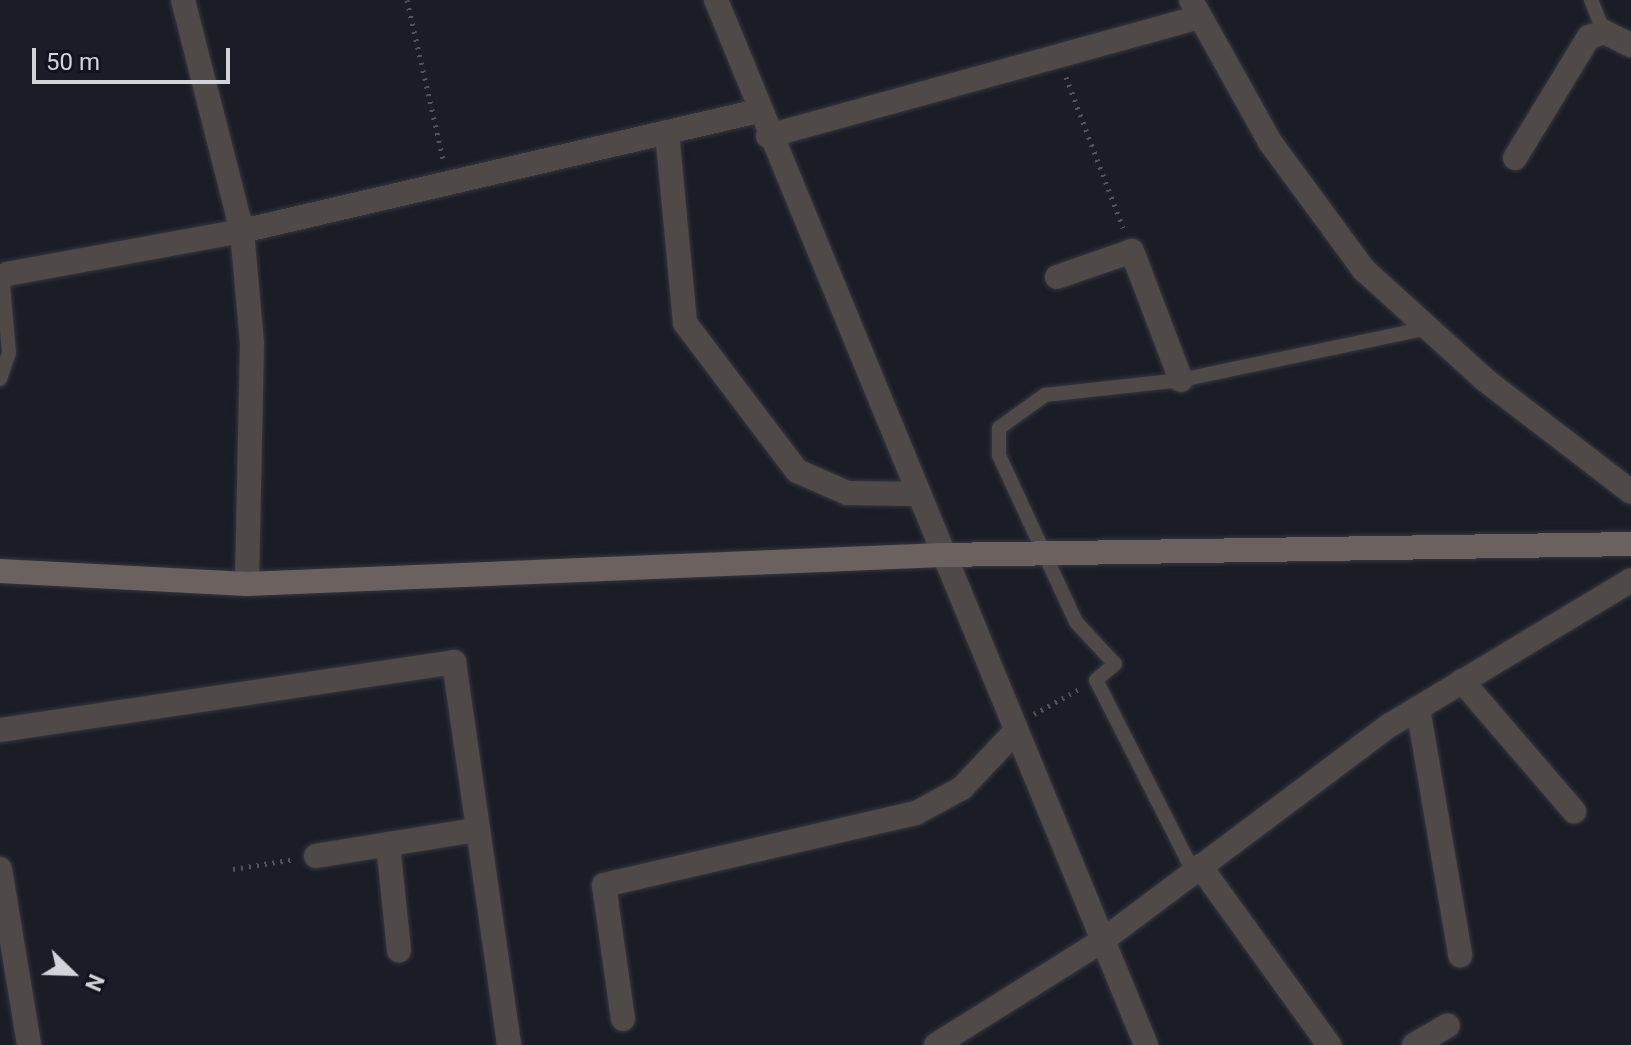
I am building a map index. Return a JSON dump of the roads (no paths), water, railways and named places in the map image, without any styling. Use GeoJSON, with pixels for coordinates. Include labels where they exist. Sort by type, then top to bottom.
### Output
{"type":"FeatureCollection","features":[{"type":"Feature","properties":{"kind":"street"},"geometry":{"type":"LineString","coordinates":[[183,0],[242,231],[252,343],[247,584]]}},
{"type":"Feature","properties":{"kind":"street"},"geometry":{"type":"LineString","coordinates":[[716,0],[768,136],[1146,1045]]}},
{"type":"Feature","properties":{"kind":"street"},"geometry":{"type":"LineString","coordinates":[[768,136],[1057,53],[1196,8],[1270,142],[1364,270],[1428,328],[1631,492]]}},
{"type":"Feature","properties":{"kind":"street"},"geometry":{"type":"LineString","coordinates":[[1515,158],[1589,37],[1604,32],[1631,45]]}},
{"type":"Feature","properties":{"kind":"street"},"geometry":{"type":"LineString","coordinates":[[4,273],[242,231],[758,111]]}},
{"type":"Feature","properties":{"kind":"street"},"geometry":{"type":"LineString","coordinates":[[667,132],[685,323],[797,471],[847,493],[916,494]]}},
{"type":"Feature","properties":{"kind":"street"},"geometry":{"type":"LineString","coordinates":[[1057,277],[1132,251],[1181,380]]}},
{"type":"Feature","properties":{"kind":"street"},"geometry":{"type":"LineString","coordinates":[[0,571],[247,584],[941,555],[1631,544]]}},
{"type":"Feature","properties":{"kind":"street"},"geometry":{"type":"LineString","coordinates":[[936,1045],[1102,941],[1196,868],[1418,708],[1631,580]]}},
{"type":"Feature","properties":{"kind":"street"},"geometry":{"type":"LineString","coordinates":[[0,730],[454,662],[475,830],[509,1045]]}},
{"type":"Feature","properties":{"kind":"street"},"geometry":{"type":"LineString","coordinates":[[1462,681],[1574,811]]}},
{"type":"Feature","properties":{"kind":"street"},"geometry":{"type":"LineString","coordinates":[[1418,708],[1460,955]]}},
{"type":"Feature","properties":{"kind":"street"},"geometry":{"type":"LineString","coordinates":[[623,1019],[604,885],[916,813],[962,788],[1014,729]]}},
{"type":"Feature","properties":{"kind":"street"},"geometry":{"type":"LineString","coordinates":[[316,856],[475,830]]}},
{"type":"Feature","properties":{"kind":"street"},"geometry":{"type":"LineString","coordinates":[[388,844],[399,950]]}},
{"type":"Feature","properties":{"kind":"street"},"geometry":{"type":"LineString","coordinates":[[1196,868],[1329,1045]]}},
{"type":"Feature","properties":{"kind":"street"},"geometry":{"type":"LineString","coordinates":[[0,869],[29,1045]]}},
{"type":"Feature","properties":{"kind":"street"},"geometry":{"type":"LineString","coordinates":[[1414,1045],[1448,1025]]}},
{"type":"Feature","properties":{"kind":"lane"},"geometry":{"type":"LineString","coordinates":[[1591,0],[1604,32]]}},
{"type":"Feature","properties":{"kind":"lane"},"geometry":{"type":"LineString","coordinates":[[0,379],[9,353],[4,273]]}},
{"type":"Feature","properties":{"kind":"lane"},"geometry":{"type":"LineString","coordinates":[[1196,868],[1096,680],[1115,664],[1076,622],[1049,555],[999,455],[999,428],[1045,395],[1181,380],[1428,328]]}}]}
